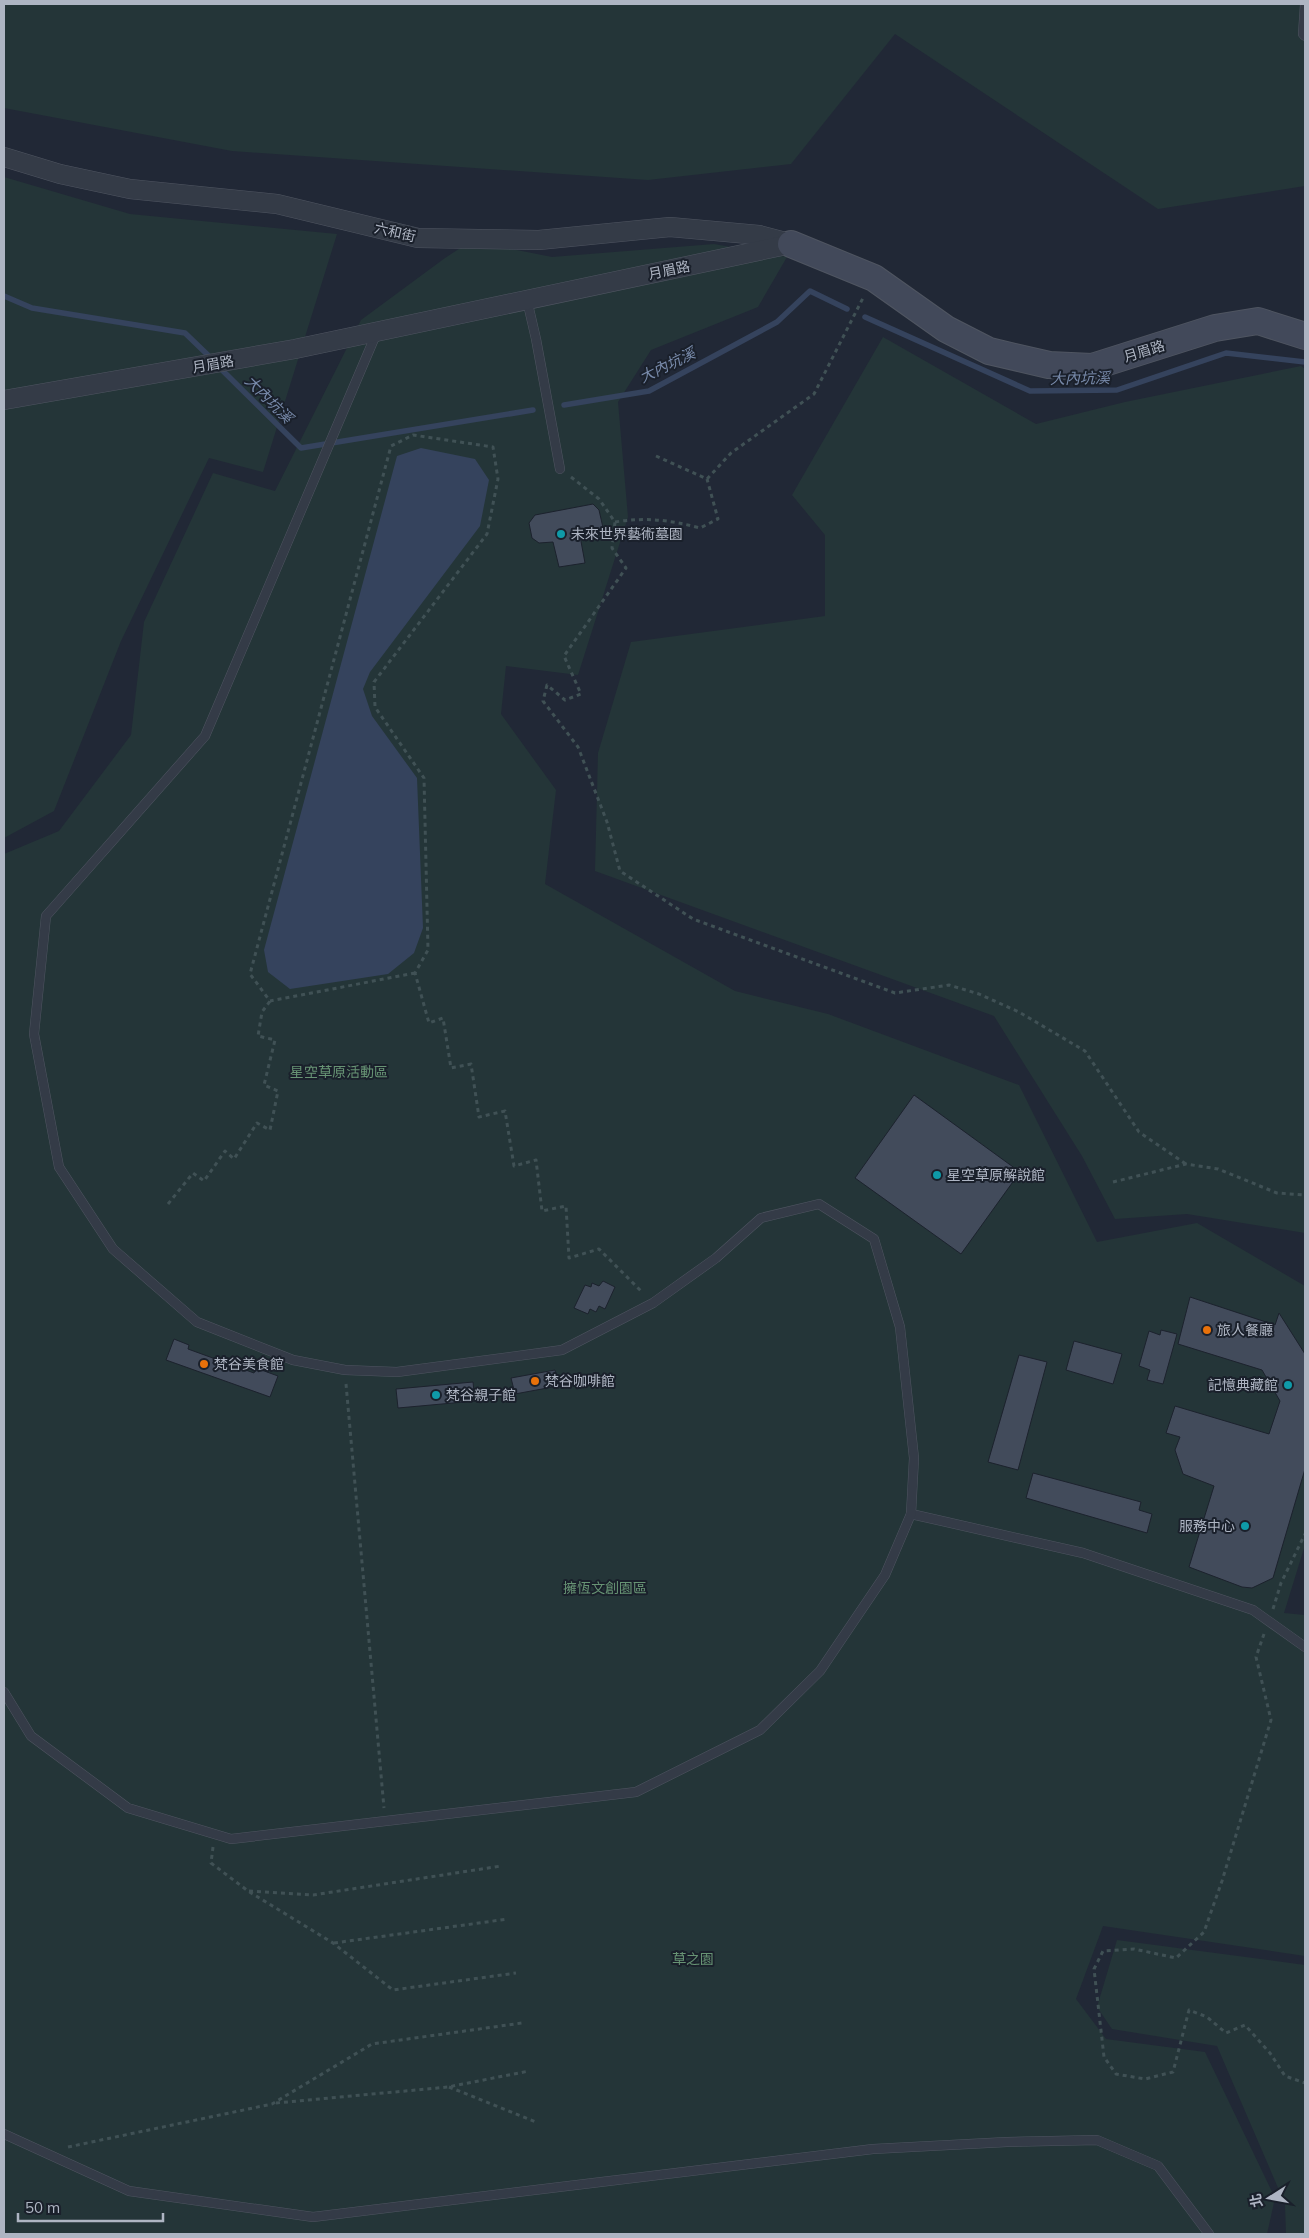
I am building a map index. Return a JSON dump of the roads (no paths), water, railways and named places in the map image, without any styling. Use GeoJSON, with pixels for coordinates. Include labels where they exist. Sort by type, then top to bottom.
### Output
{"type":"FeatureCollection","features":[{"type":"Feature","properties":{"kind":"street","name":"六和街"},"geometry":{"type":"LineString","coordinates":[[4,157],[60,174],[130,189],[277,204],[418,238],[539,240],[670,228],[759,235],[791,244]]}},
{"type":"Feature","properties":{"kind":"street","name":"月眉路"},"geometry":{"type":"LineString","coordinates":[[4,400],[295,349],[791,244],[874,278],[946,329],[989,351],[1050,365],[1092,367],[1215,328],[1258,321],[1305,336]]}},
{"type":"Feature","properties":{"kind":"lane"},"geometry":{"type":"LineString","coordinates":[[1305,4],[1303,34],[1305,36]]}},
{"type":"Feature","properties":{"kind":"lane"},"geometry":{"type":"LineString","coordinates":[[527,300],[560,469]]}},
{"type":"Feature","properties":{"kind":"lane"},"geometry":{"type":"LineString","coordinates":[[4,1692],[31,1736],[128,1808],[231,1839],[636,1792],[760,1730],[820,1672],[885,1575],[911,1514],[914,1458],[900,1327],[874,1239],[819,1204],[761,1218],[716,1258],[653,1302],[562,1350],[397,1372],[345,1370],[293,1360],[197,1322],[113,1249],[59,1167],[34,1034],[46,916],[205,736],[377,332]]}},
{"type":"Feature","properties":{"kind":"lane"},"geometry":{"type":"LineString","coordinates":[[911,1514],[1083,1553],[1253,1610],[1305,1647]]}},
{"type":"Feature","properties":{"kind":"lane"},"geometry":{"type":"LineString","coordinates":[[4,2134],[129,2190],[312,2216],[873,2149],[1007,2142],[1096,2140],[1158,2166],[1210,2234]]}},
{"type":"Feature","properties":{"kind":"water"},"geometry":{"type":"Polygon","coordinates":[[[421,448],[475,459],[489,480],[480,526],[370,672],[363,689],[372,716],[417,778],[423,928],[414,953],[388,974],[290,989],[268,972],[264,950],[397,456],[421,448]]]}},
{"type":"Feature","properties":{"kind":"waterway","name":"大內坑溪"},"geometry":{"type":"LineString","coordinates":[[564,405],[649,391],[777,322],[810,291],[847,309]]}},
{"type":"Feature","properties":{"kind":"waterway","name":"大內坑溪"},"geometry":{"type":"LineString","coordinates":[[4,296],[32,308],[185,333],[212,359]]}},
{"type":"Feature","properties":{"kind":"waterway","name":"大內坑溪"},"geometry":{"type":"LineString","coordinates":[[865,317],[1030,391],[1117,390],[1226,353],[1305,362]]}},
{"type":"Feature","properties":{"kind":"waterway","name":"大內坑溪"},"geometry":{"type":"LineString","coordinates":[[218,366],[301,448],[533,410]]}},
{"type":"Feature","properties":{"kind":"place","name":"未來世界藝術墓園"},"geometry":{"type":"Point","coordinates":[561,534]}},
{"type":"Feature","properties":{"kind":"place","name":"星空草原解說館"},"geometry":{"type":"Point","coordinates":[937,1175]}},
{"type":"Feature","properties":{"kind":"place","name":"旅人餐廳"},"geometry":{"type":"Point","coordinates":[1207,1330]}},
{"type":"Feature","properties":{"kind":"place","name":"梵谷美食館"},"geometry":{"type":"Point","coordinates":[204,1364]}},
{"type":"Feature","properties":{"kind":"place","name":"梵谷咖啡館"},"geometry":{"type":"Point","coordinates":[535,1381]}},
{"type":"Feature","properties":{"kind":"place","name":"記憶典藏館"},"geometry":{"type":"Point","coordinates":[1288,1385]}},
{"type":"Feature","properties":{"kind":"place","name":"梵谷親子館"},"geometry":{"type":"Point","coordinates":[436,1395]}},
{"type":"Feature","properties":{"kind":"place","name":"服務中心"},"geometry":{"type":"Point","coordinates":[1245,1526]}},
{"type":"Feature","properties":{"kind":"park label","name":"星空草原活動區"},"geometry":{"type":"Point","coordinates":[339,1072]}},
{"type":"Feature","properties":{"kind":"park label","name":"擁恆文創園區"},"geometry":{"type":"Point","coordinates":[605,1588]}},
{"type":"Feature","properties":{"kind":"park label","name":"草之園"},"geometry":{"type":"Point","coordinates":[693,1959]}}]}
